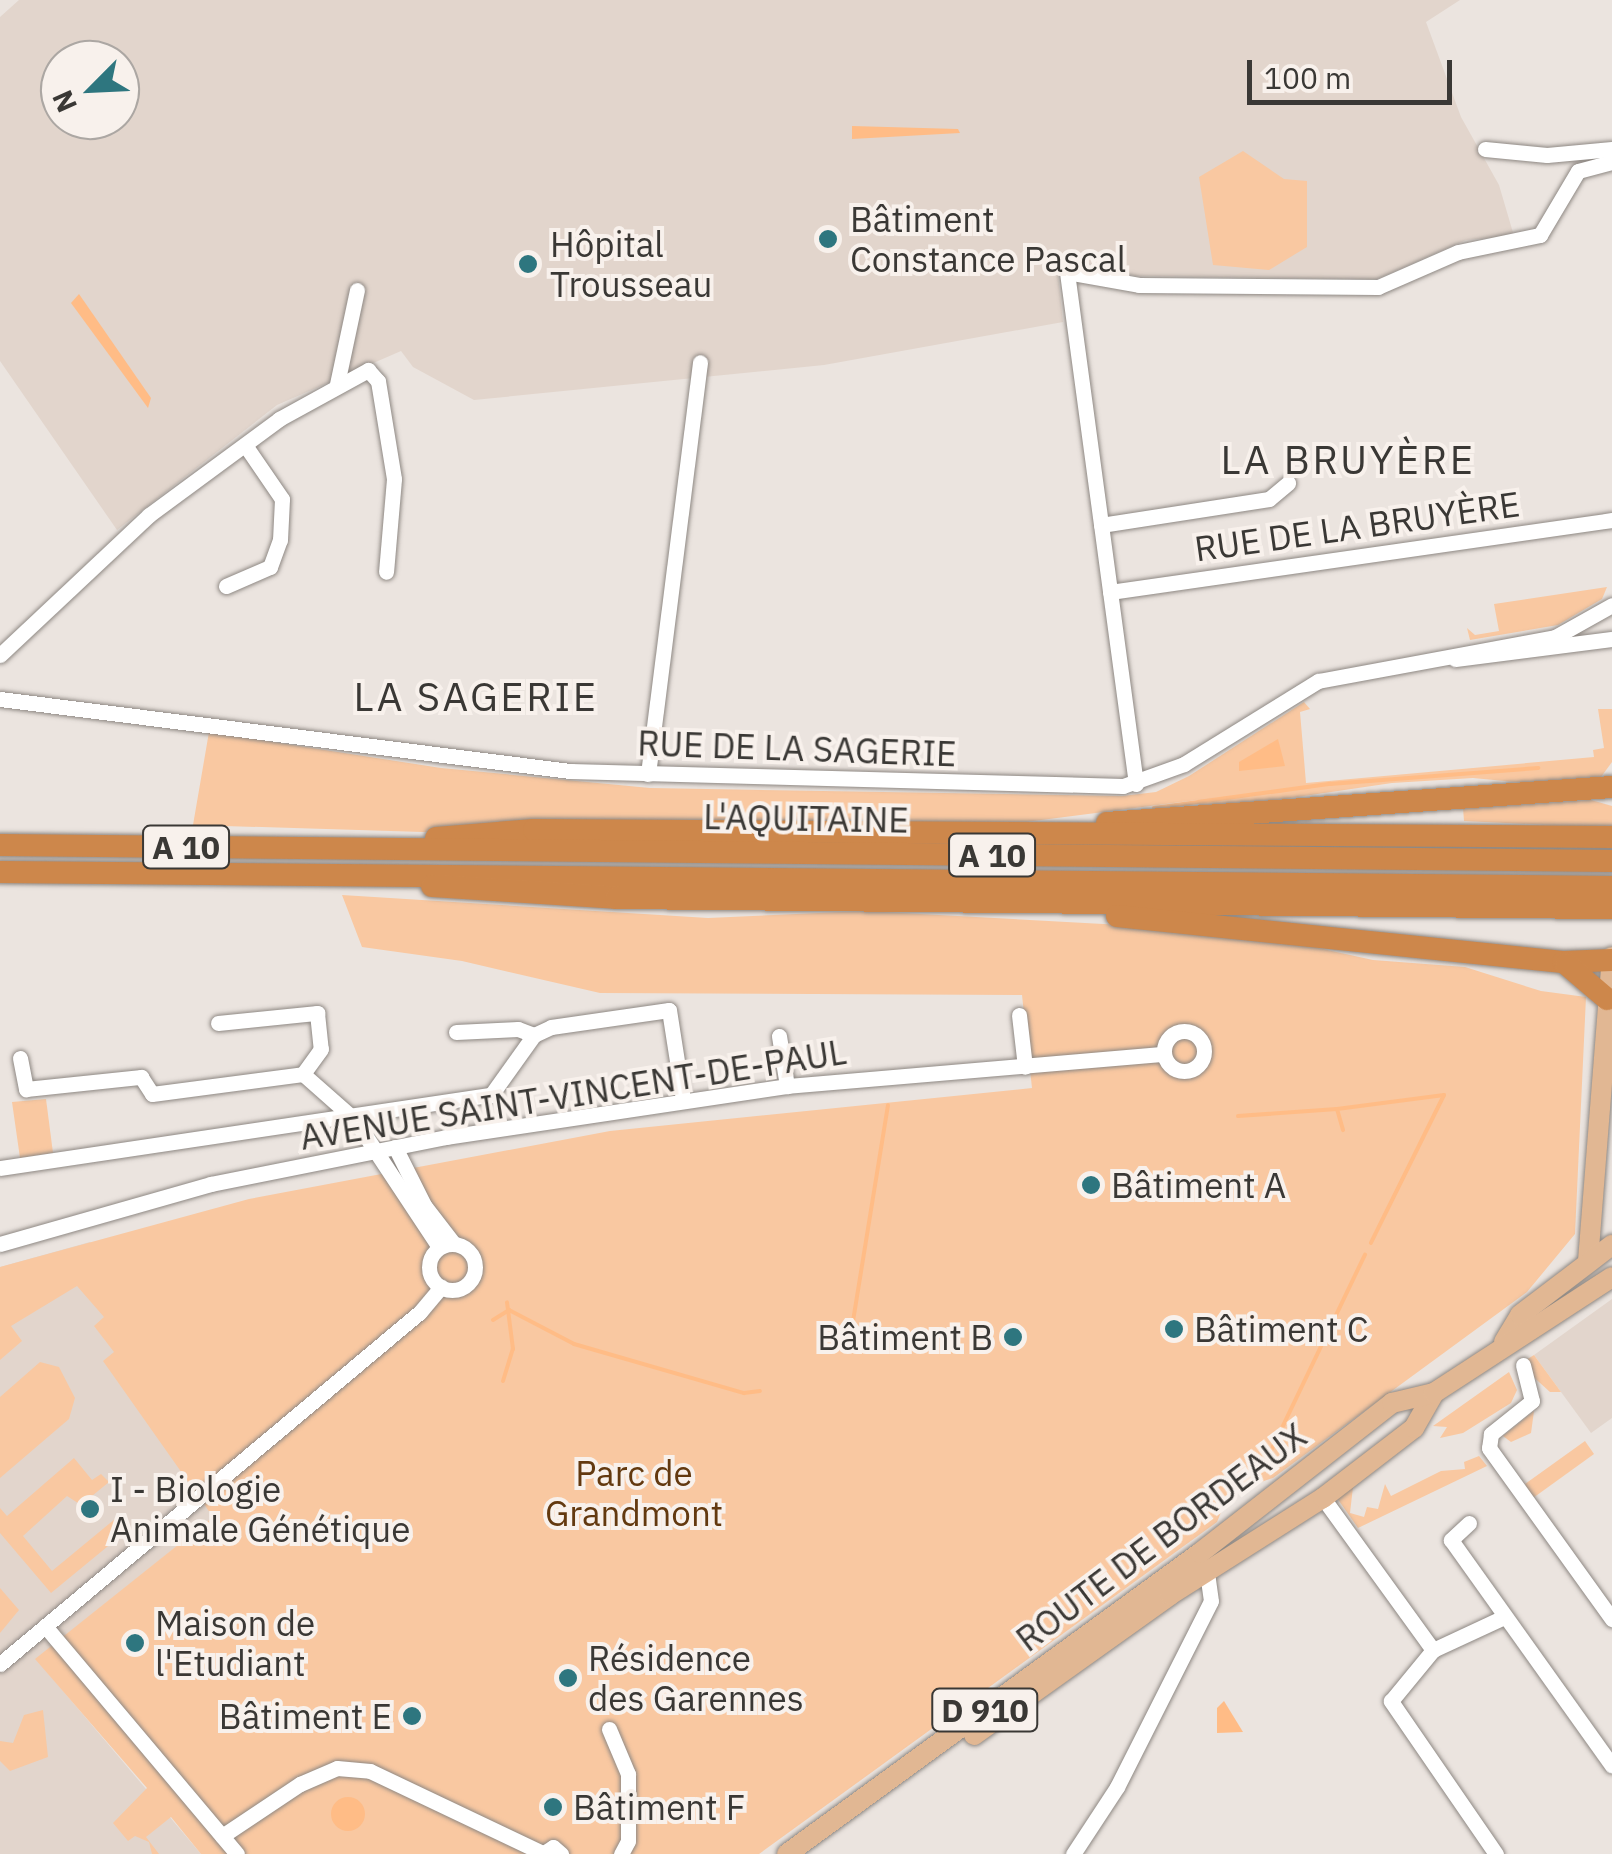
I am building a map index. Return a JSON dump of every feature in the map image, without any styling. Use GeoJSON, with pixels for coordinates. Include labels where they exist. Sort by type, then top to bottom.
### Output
{"type":"FeatureCollection","features":[{"type":"Feature","properties":{"kind":"highway"},"geometry":{"type":"LineString","coordinates":[[959,835],[1612,787]]}},
{"type":"Feature","properties":{"kind":"highway"},"geometry":{"type":"LineString","coordinates":[[372,848],[534,830],[1612,837]]}},
{"type":"Feature","properties":{"kind":"highway","name":"L'AQUITAINE"},"geometry":{"type":"LineString","coordinates":[[0,845],[1612,861]]}},
{"type":"Feature","properties":{"kind":"highway","name":"L'AQUITAINE"},"geometry":{"type":"LineString","coordinates":[[0,872],[1612,887]]}},
{"type":"Feature","properties":{"kind":"highway"},"geometry":{"type":"LineString","coordinates":[[374,874],[498,894],[1612,908]]}},
{"type":"Feature","properties":{"kind":"highway"},"geometry":{"type":"LineString","coordinates":[[1010,902],[1563,962],[1612,959]]}},
{"type":"Feature","properties":{"kind":"highway"},"geometry":{"type":"LineString","coordinates":[[1563,962],[1607,999]]}},
{"type":"Feature","properties":{"kind":"main road"},"geometry":{"type":"LineString","coordinates":[[1588,1262],[1612,959]]}},
{"type":"Feature","properties":{"kind":"main road"},"geometry":{"type":"LineString","coordinates":[[1594,1216],[1612,1242]]}},
{"type":"Feature","properties":{"kind":"main road","name":"D 910"},"geometry":{"type":"LineString","coordinates":[[1504,1342],[1520,1315],[1612,1242]]}},
{"type":"Feature","properties":{"kind":"main road","name":"D 910"},"geometry":{"type":"LineString","coordinates":[[1504,1342],[1532,1334],[1612,1278]]}},
{"type":"Feature","properties":{"kind":"main road","name":"ROUTE DE BORDEAUX"},"geometry":{"type":"LineString","coordinates":[[787,1854],[1200,1553],[1392,1403],[1434,1393],[1504,1342]]}},
{"type":"Feature","properties":{"kind":"main road","name":"ROUTE DE BORDEAUX"},"geometry":{"type":"LineString","coordinates":[[810,1854],[1207,1572],[1323,1498],[1414,1428],[1434,1393]]}},
{"type":"Feature","properties":{"kind":"street"},"geometry":{"type":"LineString","coordinates":[[1485,149],[1547,155],[1612,149]]}},
{"type":"Feature","properties":{"kind":"street"},"geometry":{"type":"LineString","coordinates":[[1547,155],[1570,180]]}},
{"type":"Feature","properties":{"kind":"street"},"geometry":{"type":"LineString","coordinates":[[1136,784],[1067,272],[1139,285],[1366,288],[1470,248],[1540,235],[1570,180],[1600,161],[1612,162]]}},
{"type":"Feature","properties":{"kind":"street"},"geometry":{"type":"LineString","coordinates":[[337,384],[356,290]]}},
{"type":"Feature","properties":{"kind":"street"},"geometry":{"type":"LineString","coordinates":[[648,774],[700,362]]}},
{"type":"Feature","properties":{"kind":"street"},"geometry":{"type":"LineString","coordinates":[[0,655],[136,526],[245,445],[337,384],[368,370],[378,382],[395,490],[386,572]]}},
{"type":"Feature","properties":{"kind":"street"},"geometry":{"type":"LineString","coordinates":[[226,586],[270,567],[280,540],[282,499],[245,445]]}},
{"type":"Feature","properties":{"kind":"street"},"geometry":{"type":"LineString","coordinates":[[1101,525],[1268,499],[1288,483]]}},
{"type":"Feature","properties":{"kind":"street","name":"RUE DE LA BRUYÈRE"},"geometry":{"type":"LineString","coordinates":[[1110,592],[1612,520]]}},
{"type":"Feature","properties":{"kind":"street","name":"RUE DE LA SAGERIE"},"geometry":{"type":"LineString","coordinates":[[0,699],[469,761],[648,774],[1136,784],[1184,764],[1318,681],[1555,637],[1612,606]]}},
{"type":"Feature","properties":{"kind":"street","name":"RUE DE LA SAGERIE"},"geometry":{"type":"LineString","coordinates":[[1446,657],[1464,660],[1612,638]]}},
{"type":"Feature","properties":{"kind":"street"},"geometry":{"type":"LineString","coordinates":[[0,1168],[354,1120],[496,1093],[534,1035],[551,1027],[669,1010],[684,1100]]}},
{"type":"Feature","properties":{"kind":"street"},"geometry":{"type":"LineString","coordinates":[[20,1058],[26,1090],[140,1077],[152,1094],[303,1074],[321,1049],[316,1013],[218,1023]]}},
{"type":"Feature","properties":{"kind":"street"},"geometry":{"type":"LineString","coordinates":[[1019,1016],[1025,1068]]}},
{"type":"Feature","properties":{"kind":"street"},"geometry":{"type":"LineString","coordinates":[[456,1032],[518,1029],[534,1035]]}},
{"type":"Feature","properties":{"kind":"street"},"geometry":{"type":"LineString","coordinates":[[779,1036],[787,1086]]}},
{"type":"Feature","properties":{"kind":"street","name":"AVENUE SAINT-VINCENT-DE-PAUL"},"geometry":{"type":"LineString","coordinates":[[0,1244],[373,1150],[787,1086],[1163,1054]]}},
{"type":"Feature","properties":{"kind":"street"},"geometry":{"type":"LineString","coordinates":[[303,1074],[354,1120],[447,1246],[470,1252],[474,1272],[462,1288],[441,1287]]}},
{"type":"Feature","properties":{"kind":"street"},"geometry":{"type":"LineString","coordinates":[[333,1123],[342,1156]]}},
{"type":"Feature","properties":{"kind":"street"},"geometry":{"type":"LineString","coordinates":[[395,1147],[447,1246]]}},
{"type":"Feature","properties":{"kind":"street"},"geometry":{"type":"LineString","coordinates":[[441,1287],[429,1268],[447,1246]]}},
{"type":"Feature","properties":{"kind":"street"},"geometry":{"type":"LineString","coordinates":[[0,1664],[420,1312],[441,1287]]}},
{"type":"Feature","properties":{"kind":"street"},"geometry":{"type":"LineString","coordinates":[[1523,1366],[1532,1401],[1491,1434],[1489,1448],[1612,1619]]}},
{"type":"Feature","properties":{"kind":"street"},"geometry":{"type":"LineString","coordinates":[[1323,1498],[1433,1650]]}},
{"type":"Feature","properties":{"kind":"street"},"geometry":{"type":"LineString","coordinates":[[1469,1524],[1451,1540],[1612,1766]]}},
{"type":"Feature","properties":{"kind":"street"},"geometry":{"type":"LineString","coordinates":[[1074,1854],[1116,1788],[1188,1646],[1212,1594],[1207,1572]]}},
{"type":"Feature","properties":{"kind":"street"},"geometry":{"type":"LineString","coordinates":[[1496,1854],[1391,1706],[1433,1650],[1504,1617]]}},
{"type":"Feature","properties":{"kind":"street"},"geometry":{"type":"LineString","coordinates":[[45,1626],[237,1854]]}},
{"type":"Feature","properties":{"kind":"street"},"geometry":{"type":"LineString","coordinates":[[610,1728],[628,1774],[628,1841],[621,1854]]}},
{"type":"Feature","properties":{"kind":"street"},"geometry":{"type":"LineString","coordinates":[[222,1836],[300,1784],[337,1768],[370,1770],[543,1853],[554,1847],[562,1854]]}},
{"type":"Feature","properties":{"kind":"shaded area","name":"Hôpital Trousseau"},"geometry":{"type":"Polygon","coordinates":[[[19,0],[1460,0],[1426,22],[1461,117],[1499,185],[1514,236],[1466,240],[1377,279],[1136,276],[1056,256],[1063,322],[824,365],[474,400],[413,367],[401,351],[277,405],[117,530],[0,361],[0,17],[19,0]]]}},
{"type":"Feature","properties":{"kind":"shaded area"},"geometry":{"type":"Polygon","coordinates":[[[852,126],[958,129],[960,133],[852,139],[852,126]]]}},
{"type":"Feature","properties":{"kind":"shaded area"},"geometry":{"type":"Polygon","coordinates":[[[79,294],[151,398],[148,408],[71,303],[79,294]]]}},
{"type":"Feature","properties":{"kind":"shaded area"},"geometry":{"type":"Polygon","coordinates":[[[1278,739],[1285,766],[1239,771],[1239,762],[1278,739]]]}},
{"type":"Feature","properties":{"kind":"shaded area"},"geometry":{"type":"Polygon","coordinates":[[[90,1242],[276,1467],[36,1659],[201,1854],[0,1854],[0,1267],[90,1242]]]}},
{"type":"Feature","properties":{"kind":"shaded area"},"geometry":{"type":"Polygon","coordinates":[[[1612,1299],[1612,1418],[1591,1433],[1534,1355],[1612,1299]]]}},
{"type":"Feature","properties":{"kind":"shaded area"},"geometry":{"type":"Polygon","coordinates":[[[1224,1701],[1243,1732],[1217,1733],[1217,1708],[1224,1701]]]}},
{"type":"Feature","properties":{"kind":"shaded area"},"geometry":{"type":"Polygon","coordinates":[[[348,1797],[360,1802],[365,1814],[360,1826],[348,1831],[336,1826],[331,1814],[336,1802],[348,1797]]]}},
{"type":"Feature","properties":{"kind":"green space"},"geometry":{"type":"Polygon","coordinates":[[[1243,151],[1284,179],[1307,181],[1307,247],[1269,270],[1213,265],[1199,177],[1243,151]]]}},
{"type":"Feature","properties":{"kind":"green space"},"geometry":{"type":"Polygon","coordinates":[[[1607,587],[1602,599],[1558,625],[1470,640],[1467,628],[1475,635],[1499,631],[1494,604],[1607,587]]]}},
{"type":"Feature","properties":{"kind":"green space"},"geometry":{"type":"Polygon","coordinates":[[[1304,702],[1310,709],[1300,712],[1306,783],[1594,757],[1593,750],[1604,748],[1598,709],[1612,709],[1612,762],[1601,777],[1557,786],[1473,778],[1392,783],[1202,811],[1197,800],[1018,823],[455,833],[193,825],[209,732],[441,768],[650,788],[1122,796],[1156,792],[1189,776],[1304,702]]]}},
{"type":"Feature","properties":{"kind":"green space"},"geometry":{"type":"Polygon","coordinates":[[[1591,800],[1612,806],[1612,828],[1464,821],[1463,808],[1591,800]]]}},
{"type":"Feature","properties":{"kind":"green space","name":"Parc de Grandmont"},"geometry":{"type":"Polygon","coordinates":[[[342,895],[708,918],[864,911],[1263,936],[1373,960],[1465,967],[1541,991],[1586,997],[1575,1234],[1527,1292],[1273,1478],[1229,1493],[1217,1522],[759,1854],[201,1854],[171,1817],[146,1837],[159,1854],[152,1854],[149,1842],[135,1836],[128,1841],[113,1823],[147,1788],[35,1659],[213,1517],[103,1361],[114,1352],[94,1326],[104,1317],[77,1286],[11,1326],[22,1341],[0,1360],[0,1267],[249,1199],[610,1131],[1032,1088],[1022,995],[600,993],[462,961],[362,947],[342,895]]]}},
{"type":"Feature","properties":{"kind":"green space"},"geometry":{"type":"Polygon","coordinates":[[[46,1099],[53,1153],[20,1158],[12,1102],[46,1099]]]}},
{"type":"Feature","properties":{"kind":"green space"},"geometry":{"type":"Polygon","coordinates":[[[1534,1355],[1561,1392],[1550,1392],[1529,1373],[1523,1362],[1534,1355]]]}},
{"type":"Feature","properties":{"kind":"green space"},"geometry":{"type":"Polygon","coordinates":[[[40,1362],[59,1367],[75,1398],[69,1419],[0,1478],[0,1397],[40,1362]]]}},
{"type":"Feature","properties":{"kind":"green space"},"geometry":{"type":"Polygon","coordinates":[[[1509,1372],[1517,1390],[1511,1403],[1463,1433],[1440,1438],[1447,1427],[1433,1426],[1509,1372]]]}},
{"type":"Feature","properties":{"kind":"green space"},"geometry":{"type":"Polygon","coordinates":[[[1534,1411],[1531,1433],[1511,1442],[1503,1436],[1534,1411]]]}},
{"type":"Feature","properties":{"kind":"green space"},"geometry":{"type":"Polygon","coordinates":[[[1585,1441],[1594,1454],[1533,1498],[1525,1484],[1585,1441]]]}},
{"type":"Feature","properties":{"kind":"green space"},"geometry":{"type":"Polygon","coordinates":[[[1479,1456],[1487,1466],[1358,1528],[1337,1498],[1353,1487],[1350,1513],[1364,1517],[1367,1507],[1378,1509],[1385,1484],[1391,1496],[1441,1471],[1465,1469],[1464,1462],[1479,1456]]]}},
{"type":"Feature","properties":{"kind":"green space"},"geometry":{"type":"Polygon","coordinates":[[[74,1458],[92,1480],[101,1474],[109,1482],[81,1505],[67,1496],[23,1536],[52,1571],[121,1514],[130,1528],[51,1593],[0,1533],[0,1508],[7,1516],[74,1458]]]}},
{"type":"Feature","properties":{"kind":"green space"},"geometry":{"type":"Polygon","coordinates":[[[0,1588],[19,1610],[0,1633],[0,1588]]]}},
{"type":"Feature","properties":{"kind":"green space"},"geometry":{"type":"Polygon","coordinates":[[[43,1710],[48,1757],[10,1771],[0,1761],[0,1741],[13,1743],[24,1715],[43,1710]]]}},
{"type":"Feature","properties":{"kind":"waterway"},"geometry":{"type":"LineString","coordinates":[[1154,808],[1330,784],[1538,768]]}},
{"type":"Feature","properties":{"kind":"waterway"},"geometry":{"type":"LineString","coordinates":[[1337,1109],[1444,1095],[1371,1243]]}},
{"type":"Feature","properties":{"kind":"waterway"},"geometry":{"type":"LineString","coordinates":[[848,1352],[888,1105]]}},
{"type":"Feature","properties":{"kind":"waterway"},"geometry":{"type":"LineString","coordinates":[[1238,1116],[1337,1109],[1343,1130]]}},
{"type":"Feature","properties":{"kind":"waterway"},"geometry":{"type":"LineString","coordinates":[[1257,1480],[1365,1255]]}},
{"type":"Feature","properties":{"kind":"waterway"},"geometry":{"type":"LineString","coordinates":[[503,1381],[513,1349],[507,1302]]}},
{"type":"Feature","properties":{"kind":"waterway"},"geometry":{"type":"LineString","coordinates":[[493,1320],[509,1310],[574,1344],[744,1393],[760,1391]]}},
{"type":"Feature","properties":{"kind":"place","name":"Bâtiment Constance Pascal"},"geometry":{"type":"Point","coordinates":[828,239]}},
{"type":"Feature","properties":{"kind":"place","name":"Hôpital Trousseau"},"geometry":{"type":"Point","coordinates":[528,264]}},
{"type":"Feature","properties":{"kind":"place","name":"Bâtiment A"},"geometry":{"type":"Point","coordinates":[1091,1185]}},
{"type":"Feature","properties":{"kind":"place","name":"Bâtiment C"},"geometry":{"type":"Point","coordinates":[1174,1329]}},
{"type":"Feature","properties":{"kind":"place","name":"Bâtiment B"},"geometry":{"type":"Point","coordinates":[1013,1337]}},
{"type":"Feature","properties":{"kind":"place","name":"I - Biologie Animale Génétique"},"geometry":{"type":"Point","coordinates":[90,1509]}},
{"type":"Feature","properties":{"kind":"place","name":"Maison de l'Etudiant"},"geometry":{"type":"Point","coordinates":[135,1643]}},
{"type":"Feature","properties":{"kind":"place","name":"Résidence des Garennes"},"geometry":{"type":"Point","coordinates":[568,1678]}},
{"type":"Feature","properties":{"kind":"place","name":"Bâtiment E"},"geometry":{"type":"Point","coordinates":[412,1716]}},
{"type":"Feature","properties":{"kind":"place","name":"Bâtiment F"},"geometry":{"type":"Point","coordinates":[553,1807]}},
{"type":"Feature","properties":{"kind":"district","name":"LA BRUYÈRE"},"geometry":{"type":"Point","coordinates":[1348,459]}},
{"type":"Feature","properties":{"kind":"district","name":"LA SAGERIE"},"geometry":{"type":"Point","coordinates":[476,696]}}]}
